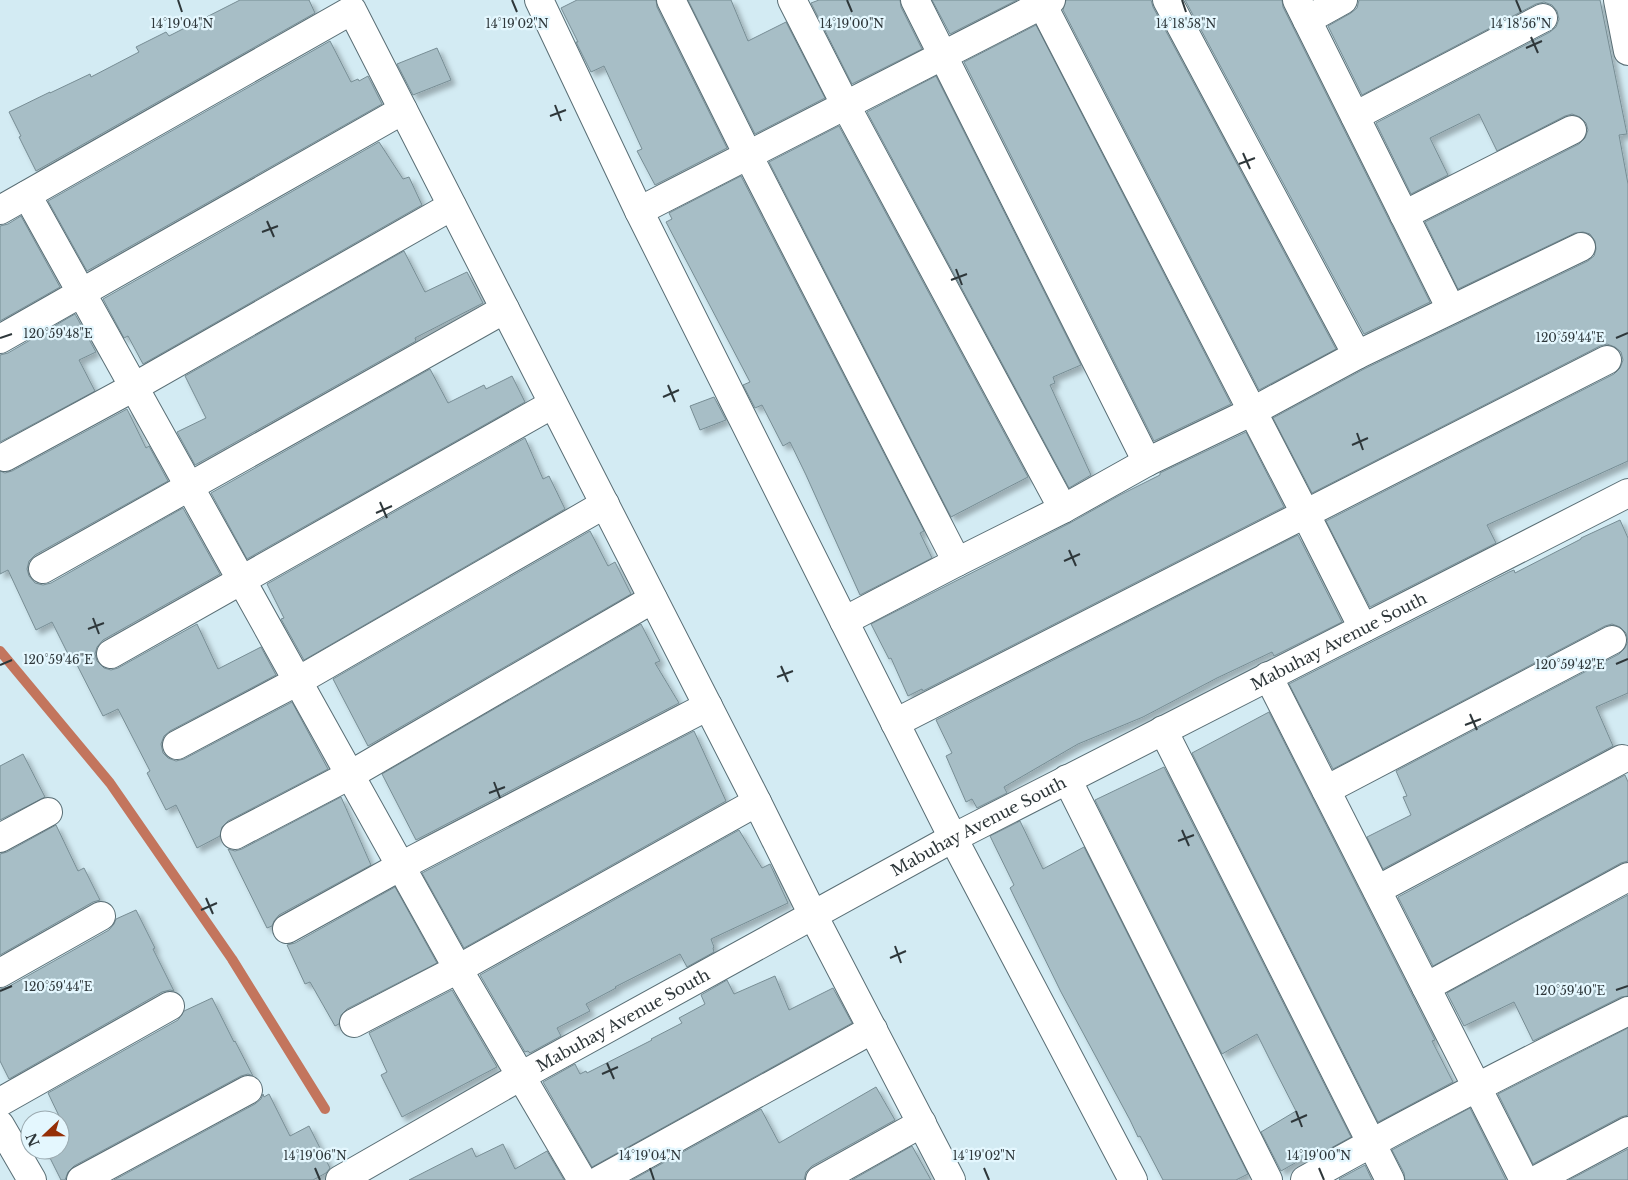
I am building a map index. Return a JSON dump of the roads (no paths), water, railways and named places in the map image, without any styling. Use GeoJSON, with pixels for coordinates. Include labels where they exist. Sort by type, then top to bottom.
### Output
{"type":"FeatureCollection","features":[{"type":"Feature","properties":{"kind":"street"},"geometry":{"type":"LineString","coordinates":[[539,0],[639,211],[844,621],[954,838],[1133,1180]]}},
{"type":"Feature","properties":{"kind":"street"},"geometry":{"type":"LineString","coordinates":[[671,0],[748,155],[957,562]]}},
{"type":"Feature","properties":{"kind":"street"},"geometry":{"type":"LineString","coordinates":[[792,0],[846,106],[1063,509]]}},
{"type":"Feature","properties":{"kind":"street"},"geometry":{"type":"LineString","coordinates":[[915,0],[1148,462]]}},
{"type":"Feature","properties":{"kind":"street"},"geometry":{"type":"LineString","coordinates":[[1167,0],[1357,355]]}},
{"type":"Feature","properties":{"kind":"street"},"geometry":{"type":"LineString","coordinates":[[1343,0],[1302,10],[1451,309]]}},
{"type":"Feature","properties":{"kind":"street"},"geometry":{"type":"LineString","coordinates":[[1618,0],[1627,36]]}},
{"type":"Feature","properties":{"kind":"street"},"geometry":{"type":"LineString","coordinates":[[639,211],[846,106],[1044,2],[1363,628]]}},
{"type":"Feature","properties":{"kind":"street"},"geometry":{"type":"LineString","coordinates":[[0,210],[352,10],[813,915],[951,1180]]}},
{"type":"Feature","properties":{"kind":"street"},"geometry":{"type":"LineString","coordinates":[[1355,116],[1543,18]]}},
{"type":"Feature","properties":{"kind":"street"},"geometry":{"type":"LineString","coordinates":[[0,339],[403,110]]}},
{"type":"Feature","properties":{"kind":"street"},"geometry":{"type":"LineString","coordinates":[[1404,215],[1572,130]]}},
{"type":"Feature","properties":{"kind":"street"},"geometry":{"type":"LineString","coordinates":[[27,195],[458,969],[582,1180]]}},
{"type":"Feature","properties":{"kind":"street"},"geometry":{"type":"LineString","coordinates":[[5,457],[134,387],[452,206]]}},
{"type":"Feature","properties":{"kind":"street"},"geometry":{"type":"LineString","coordinates":[[844,621],[1063,509],[1148,462],[1253,411],[1357,355],[1581,247]]}},
{"type":"Feature","properties":{"kind":"street"},"geometry":{"type":"LineString","coordinates":[[43,569],[505,309]]}},
{"type":"Feature","properties":{"kind":"street"},"geometry":{"type":"LineString","coordinates":[[896,723],[1607,360]]}},
{"type":"Feature","properties":{"kind":"street"},"geometry":{"type":"LineString","coordinates":[[111,654],[553,404]]}},
{"type":"Feature","properties":{"kind":"street","name":"Mabuhay Avenue South"},"geometry":{"type":"LineString","coordinates":[[340,1180],[521,1076],[954,838],[1628,492]]}},
{"type":"Feature","properties":{"kind":"street"},"geometry":{"type":"LineString","coordinates":[[177,745],[298,681],[605,504]]}},
{"type":"Feature","properties":{"kind":"street"},"geometry":{"type":"LineString","coordinates":[[235,835],[350,775],[653,599]]}},
{"type":"Feature","properties":{"kind":"street"},"geometry":{"type":"LineString","coordinates":[[1326,790],[1612,640]]}},
{"type":"Feature","properties":{"kind":"street"},"geometry":{"type":"LineString","coordinates":[[1268,676],[1524,1180]]}},
{"type":"Feature","properties":{"kind":"street"},"geometry":{"type":"LineString","coordinates":[[287,929],[401,866],[708,706]]}},
{"type":"Feature","properties":{"kind":"street"},"geometry":{"type":"LineString","coordinates":[[1163,730],[1390,1180]]}},
{"type":"Feature","properties":{"kind":"street"},"geometry":{"type":"LineString","coordinates":[[1377,890],[1622,759]]}},
{"type":"Feature","properties":{"kind":"street"},"geometry":{"type":"LineString","coordinates":[[1067,779],[1268,1180]]}},
{"type":"Feature","properties":{"kind":"street"},"geometry":{"type":"LineString","coordinates":[[354,1023],[458,969],[757,802]]}},
{"type":"Feature","properties":{"kind":"street"},"geometry":{"type":"LineString","coordinates":[[0,838],[48,812]]}},
{"type":"Feature","properties":{"kind":"street"},"geometry":{"type":"LineString","coordinates":[[1426,986],[1628,877]]}},
{"type":"Feature","properties":{"kind":"street"},"geometry":{"type":"LineString","coordinates":[[0,973],[101,916]]}},
{"type":"Feature","properties":{"kind":"street"},"geometry":{"type":"LineString","coordinates":[[0,1102],[170,1006]]}},
{"type":"Feature","properties":{"kind":"street"},"geometry":{"type":"LineString","coordinates":[[1305,1180],[1477,1086],[1628,1011]]}},
{"type":"Feature","properties":{"kind":"street"},"geometry":{"type":"LineString","coordinates":[[600,1180],[873,1029]]}},
{"type":"Feature","properties":{"kind":"street"},"geometry":{"type":"LineString","coordinates":[[81,1180],[248,1090]]}},
{"type":"Feature","properties":{"kind":"street"},"geometry":{"type":"LineString","coordinates":[[820,1180],[922,1123]]}},
{"type":"Feature","properties":{"kind":"street"},"geometry":{"type":"LineString","coordinates":[[0,1124],[32,1180]]}},
{"type":"Feature","properties":{"kind":"street"},"geometry":{"type":"LineString","coordinates":[[1536,1180],[1628,1131]]}},
{"type":"Feature","properties":{"kind":"waterway"},"geometry":{"type":"LineString","coordinates":[[0,651],[110,783],[232,959],[325,1109]]}}]}
